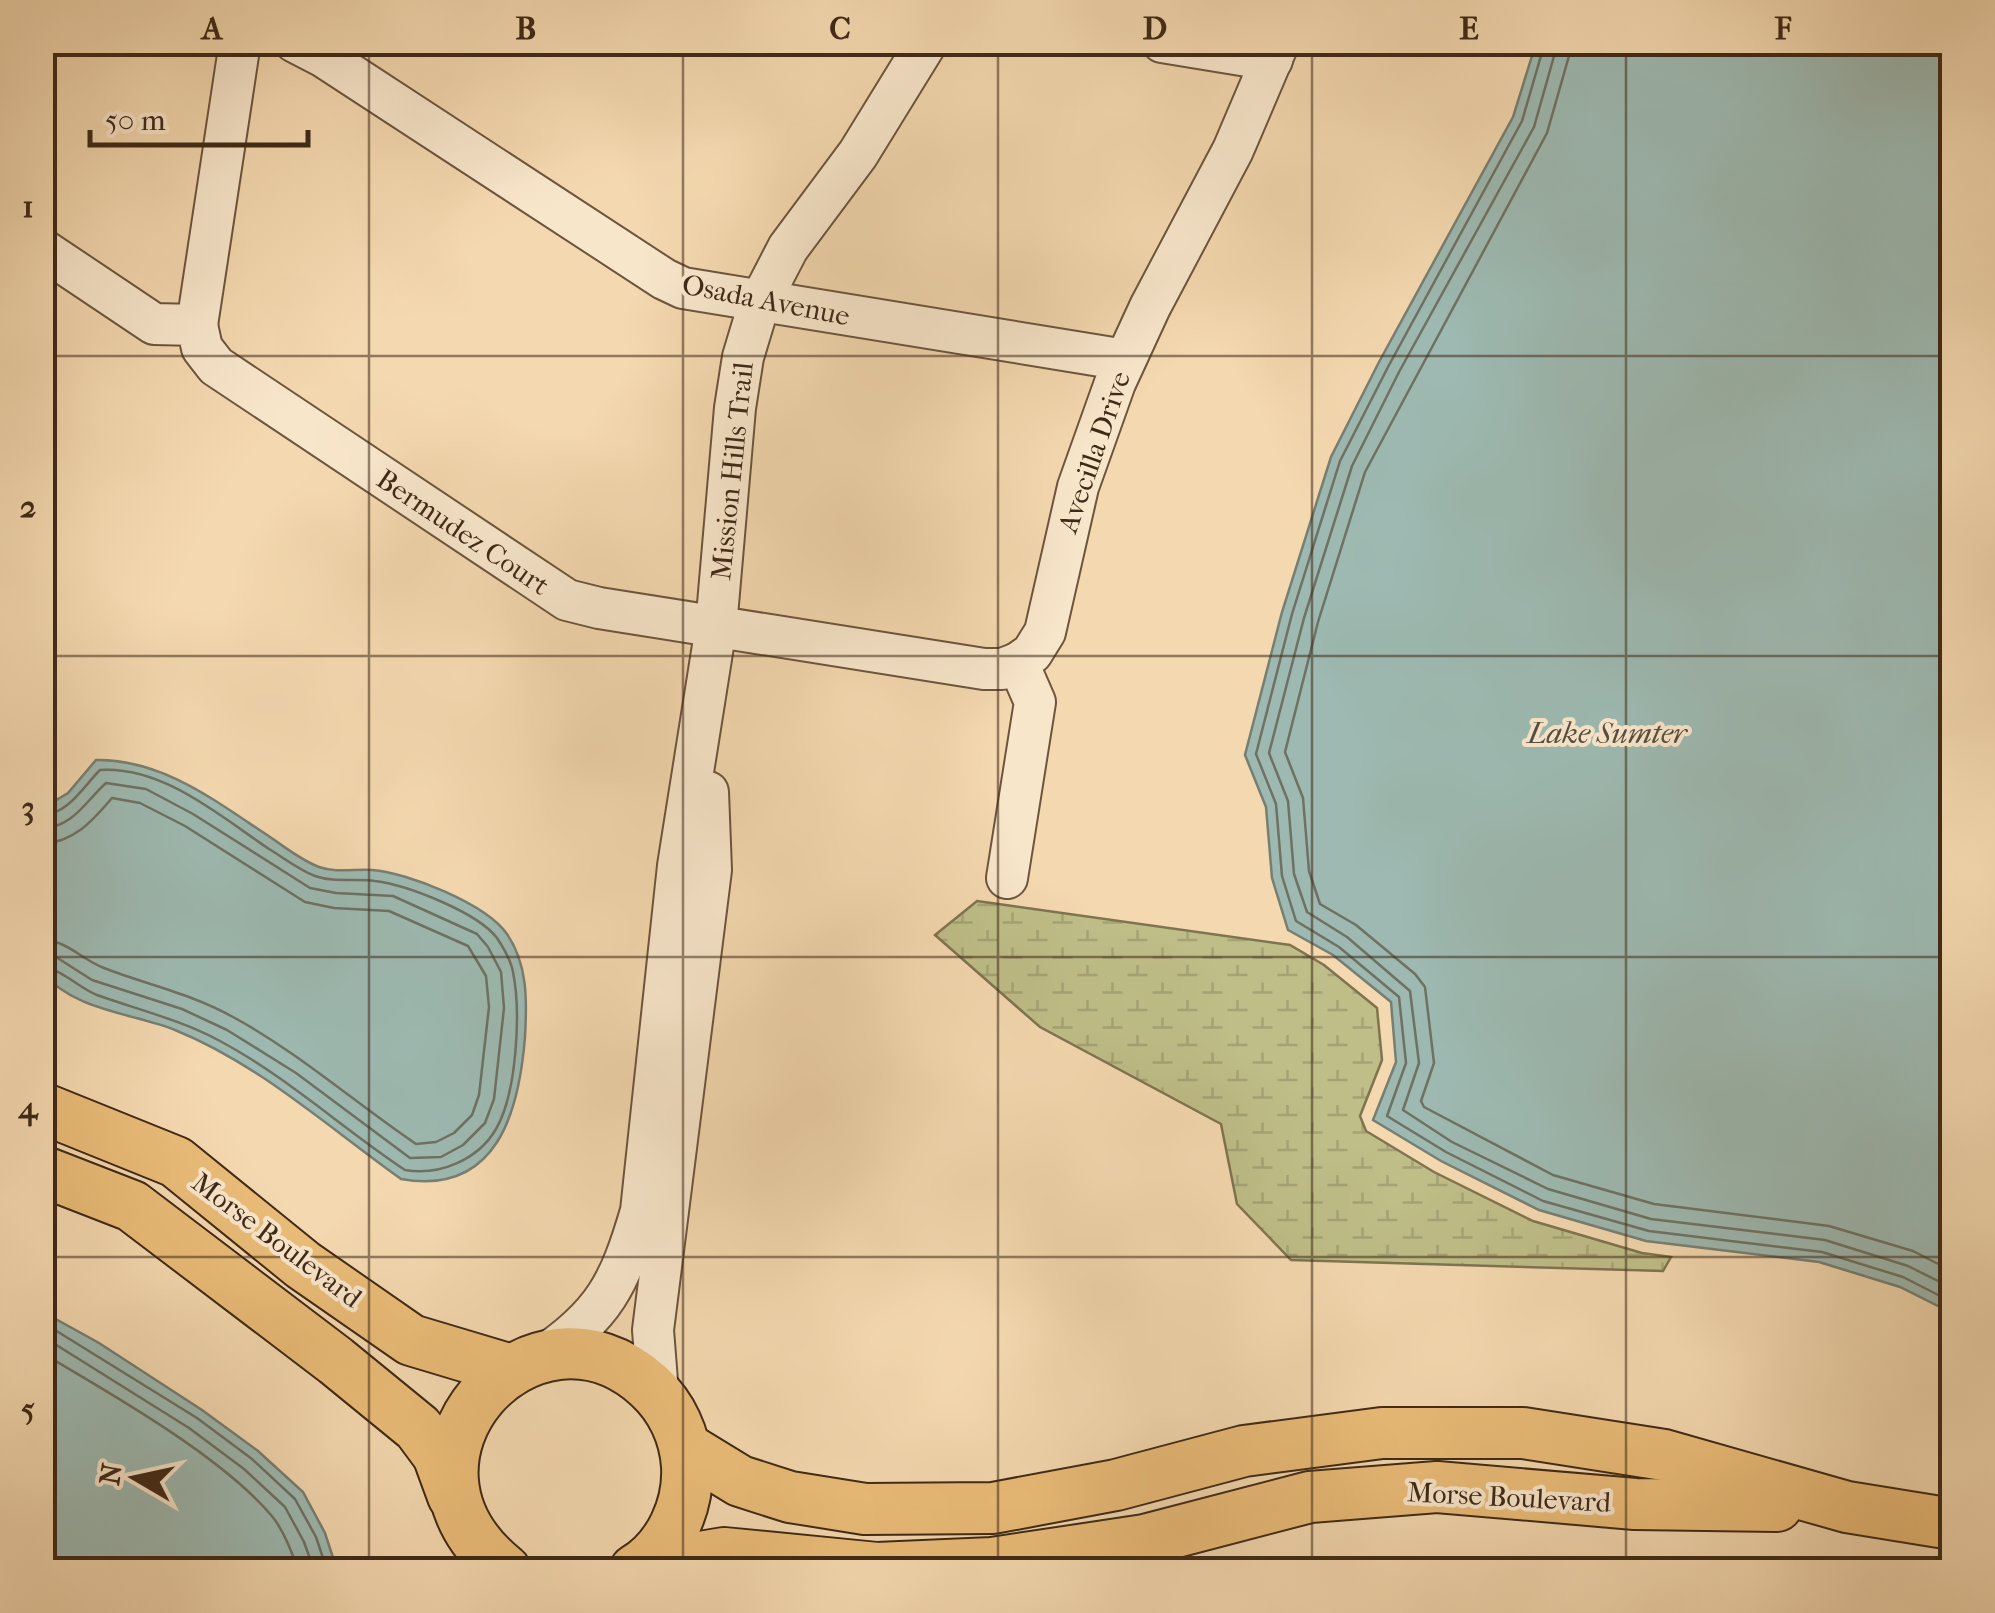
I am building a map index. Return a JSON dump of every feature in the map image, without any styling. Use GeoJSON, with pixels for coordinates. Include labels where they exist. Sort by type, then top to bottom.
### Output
{"type":"FeatureCollection","features":[{"type":"Feature","properties":{"kind":"main road","name":"Morse Boulevard"},"geometry":{"type":"LineString","coordinates":[[42,1108],[176,1162],[302,1265],[411,1340],[526,1364],[578,1354],[615,1363],[658,1394]]}},
{"type":"Feature","properties":{"kind":"main road"},"geometry":{"type":"LineString","coordinates":[[42,1171],[132,1206],[418,1428],[438,1456],[458,1509],[482,1552],[505,1570]]}},
{"type":"Feature","properties":{"kind":"main road"},"geometry":{"type":"LineString","coordinates":[[458,1509],[452,1463],[460,1428],[478,1398],[526,1364]]}},
{"type":"Feature","properties":{"kind":"main road"},"geometry":{"type":"LineString","coordinates":[[638,1569],[664,1544],[680,1514],[688,1482],[686,1448],[672,1412],[658,1394]]}},
{"type":"Feature","properties":{"kind":"main road","name":"Morse Boulevard"},"geometry":{"type":"LineString","coordinates":[[686,1448],[740,1481],[790,1497],[865,1509],[993,1508],[1116,1485],[1244,1451],[1382,1433],[1523,1433],[1664,1455],[1847,1507],[1952,1524]]}},
{"type":"Feature","properties":{"kind":"main road","name":"Morse Boulevard"},"geometry":{"type":"LineString","coordinates":[[638,1569],[724,1553],[877,1568],[992,1564],[1145,1540],[1310,1498],[1438,1487],[1636,1504],[1847,1507]]}},
{"type":"Feature","properties":{"kind":"street"},"geometry":{"type":"LineString","coordinates":[[42,249],[154,324],[196,325],[240,42]]}},
{"type":"Feature","properties":{"kind":"street","name":"Osada Avenue"},"geometry":{"type":"LineString","coordinates":[[295,42],[324,56],[664,279],[698,292],[1125,360]]}},
{"type":"Feature","properties":{"kind":"street","name":"Mission Hills Trail"},"geometry":{"type":"LineString","coordinates":[[526,1364],[577,1334],[614,1287],[641,1211],[678,866],[716,627],[737,388],[746,342],[788,248],[858,154],[927,42]]}},
{"type":"Feature","properties":{"kind":"street"},"geometry":{"type":"LineString","coordinates":[[1162,42],[1276,51]]}},
{"type":"Feature","properties":{"kind":"street","name":"Avecilla Drive"},"geometry":{"type":"LineString","coordinates":[[1018,664],[1032,653],[1045,632],[1078,487],[1125,360],[1233,150],[1276,51]]}},
{"type":"Feature","properties":{"kind":"street","name":"Bermudez Court"},"geometry":{"type":"LineString","coordinates":[[196,325],[202,348],[216,366],[555,594],[599,608],[984,669],[1018,664]]}},
{"type":"Feature","properties":{"kind":"street"},"geometry":{"type":"LineString","coordinates":[[1007,878],[1034,702],[1018,664]]}},
{"type":"Feature","properties":{"kind":"street","name":"Mission Hills Trail"},"geometry":{"type":"LineString","coordinates":[[658,1394],[653,1330],[711,870],[705,711]]}},
{"type":"Feature","properties":{"kind":"street"},"geometry":{"type":"LineString","coordinates":[[458,1509],[474,1570]]}},
{"type":"Feature","properties":{"kind":"green space"},"geometry":{"type":"Polygon","coordinates":[[[977,901],[1290,945],[1324,965],[1377,1008],[1382,1060],[1360,1116],[1366,1131],[1434,1172],[1533,1221],[1642,1253],[1671,1257],[1663,1271],[1291,1260],[1237,1204],[1221,1124],[1040,1027],[935,935],[977,901]]]}},
{"type":"Feature","properties":{"kind":"water","name":"Lake Sumter"},"geometry":{"type":"Polygon","coordinates":[[[1536,43],[1952,43],[1952,1313],[1900,1287],[1819,1262],[1646,1241],[1539,1210],[1441,1161],[1373,1120],[1396,1062],[1391,1002],[1333,955],[1288,930],[1272,878],[1266,807],[1245,755],[1282,612],[1331,457],[1513,117],[1536,43]]]}},
{"type":"Feature","properties":{"kind":"water"},"geometry":{"type":"Polygon","coordinates":[[[96,760],[145,767],[167,775],[211,798],[319,867],[372,870],[406,877],[465,901],[497,923],[519,958],[526,997],[525,1037],[517,1093],[508,1119],[497,1142],[481,1161],[460,1175],[434,1181],[401,1179],[235,1060],[175,1030],[87,1003],[55,985],[42,972],[43,808],[68,793],[96,760]]]}},
{"type":"Feature","properties":{"kind":"water"},"geometry":{"type":"Polygon","coordinates":[[[43,1312],[99,1343],[258,1451],[303,1492],[325,1533],[337,1570],[43,1570],[43,1312]]]}}]}
